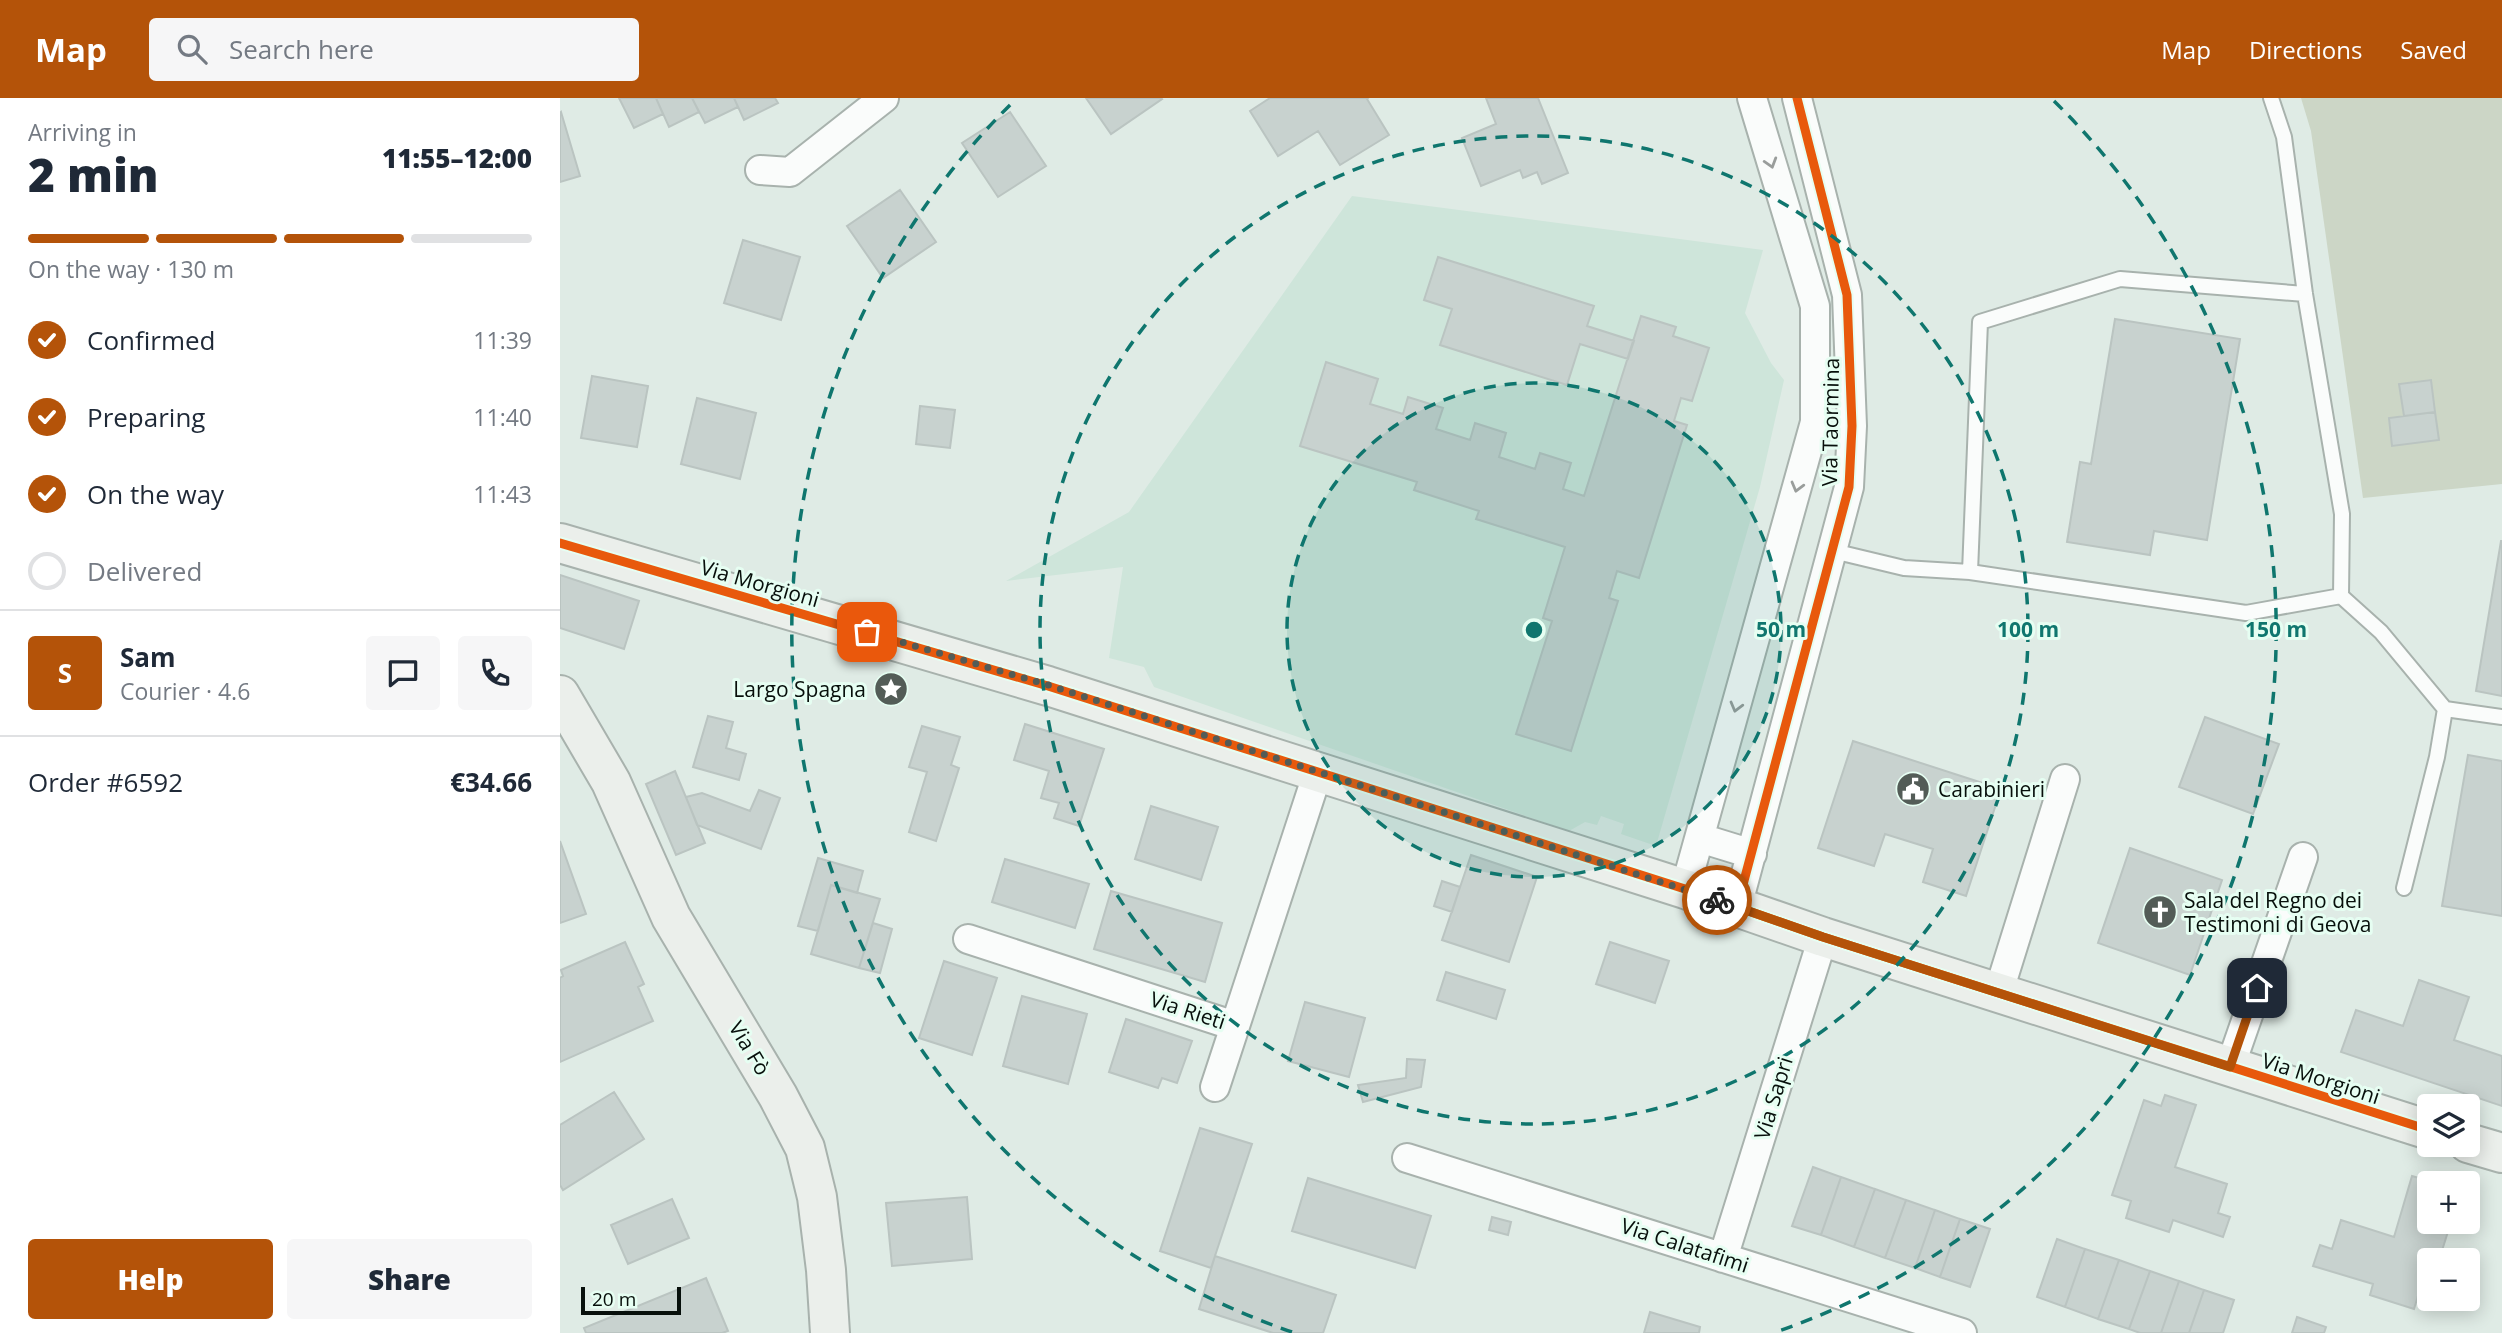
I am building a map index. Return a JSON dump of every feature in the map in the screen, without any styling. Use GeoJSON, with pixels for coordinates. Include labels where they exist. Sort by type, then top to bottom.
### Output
{"type":"FeatureCollection","features":[{"type":"Feature","properties":{"kind":"street"},"geometry":{"type":"LineString","coordinates":[[760,170],[790,173],[884,98]]}},
{"type":"Feature","properties":{"kind":"street","name":"Via Taormina"},"geometry":{"type":"LineString","coordinates":[[1685,889],[1815,422],[1815,306],[1752,98]]}},
{"type":"Feature","properties":{"kind":"street","name":"Via Taormina"},"geometry":{"type":"LineString","coordinates":[[1737,907],[1849,487],[1852,426],[1847,295],[1797,98]]}},
{"type":"Feature","properties":{"kind":"street","name":"Via Morgioni"},"geometry":{"type":"LineString","coordinates":[[560,543],[1048,685],[1685,889],[1823,937],[2417,1126]]}},
{"type":"Feature","properties":{"kind":"street","name":"Via Fò"},"geometry":{"type":"LineString","coordinates":[[560,695],[611,782],[671,916],[778,1096],[805,1148],[817,1197],[830,1333]]}},
{"type":"Feature","properties":{"kind":"street","name":"Via Rieti"},"geometry":{"type":"LineString","coordinates":[[968,939],[1235,1026],[1318,772]]}},
{"type":"Feature","properties":{"kind":"street"},"geometry":{"type":"LineString","coordinates":[[1998,993],[2066,779]]}},
{"type":"Feature","properties":{"kind":"street"},"geometry":{"type":"LineString","coordinates":[[1700,838],[1752,854]]}},
{"type":"Feature","properties":{"kind":"street"},"geometry":{"type":"LineString","coordinates":[[2230,1067],[2303,857]]}},
{"type":"Feature","properties":{"kind":"street","name":"Via Sapri"},"geometry":{"type":"LineString","coordinates":[[1723,1258],[1823,937]]}},
{"type":"Feature","properties":{"kind":"street"},"geometry":{"type":"LineString","coordinates":[[1215,1087],[1235,1026]]}},
{"type":"Feature","properties":{"kind":"street"},"geometry":{"type":"LineString","coordinates":[[2480,1147],[2502,1153]]}},
{"type":"Feature","properties":{"kind":"street","name":"Via Calatafimi"},"geometry":{"type":"LineString","coordinates":[[1407,1158],[1962,1333]]}},
{"type":"Feature","properties":{"kind":"lane"},"geometry":{"type":"LineString","coordinates":[[2271,98],[2284,137],[2305,294],[2342,514],[2341,596],[2381,632],[2445,709],[2502,718]]}},
{"type":"Feature","properties":{"kind":"lane"},"geometry":{"type":"LineString","coordinates":[[1970,572],[1980,322],[2120,279],[2305,294]]}},
{"type":"Feature","properties":{"kind":"lane"},"geometry":{"type":"LineString","coordinates":[[1833,551],[1904,568],[1970,572],[2246,613],[2341,596]]}},
{"type":"Feature","properties":{"kind":"lane"},"geometry":{"type":"LineString","coordinates":[[2404,888],[2437,757],[2445,709]]}},
{"type":"Feature","properties":{"kind":"shaded area"},"geometry":{"type":"Polygon","coordinates":[[[2301,98],[2502,98],[2502,484],[2363,498],[2311,131],[2301,98]]]}},
{"type":"Feature","properties":{"kind":"shaded area"},"geometry":{"type":"Polygon","coordinates":[[[1352,196],[1763,250],[1745,313],[1771,363],[1784,380],[1760,487],[1656,846],[1621,834],[1624,824],[1601,816],[1597,825],[1585,822],[1569,831],[1154,687],[1144,667],[1109,658],[1123,567],[1006,581],[1129,512],[1352,196]]]}},
{"type":"Feature","properties":{"kind":"building"},"geometry":{"type":"Polygon","coordinates":[[[619,98],[656,98],[663,114],[634,128],[619,98]]]}},
{"type":"Feature","properties":{"kind":"building"},"geometry":{"type":"Polygon","coordinates":[[[656,98],[692,98],[699,112],[669,127],[656,98]]]}},
{"type":"Feature","properties":{"kind":"building"},"geometry":{"type":"Polygon","coordinates":[[[692,98],[734,98],[738,107],[705,123],[692,98]]]}},
{"type":"Feature","properties":{"kind":"building"},"geometry":{"type":"Polygon","coordinates":[[[734,98],[775,98],[778,103],[744,120],[734,98]]]}},
{"type":"Feature","properties":{"kind":"building"},"geometry":{"type":"Polygon","coordinates":[[[1086,98],[1161,98],[1162,99],[1111,134],[1086,98]]]}},
{"type":"Feature","properties":{"kind":"building"},"geometry":{"type":"Polygon","coordinates":[[[1270,98],[1368,98],[1389,135],[1340,165],[1318,131],[1278,156],[1250,111],[1270,98]]]}},
{"type":"Feature","properties":{"kind":"building"},"geometry":{"type":"Polygon","coordinates":[[[1486,98],[1538,98],[1568,173],[1542,184],[1537,172],[1523,178],[1520,170],[1481,186],[1462,138],[1496,124],[1486,98]]]}},
{"type":"Feature","properties":{"kind":"building"},"geometry":{"type":"Polygon","coordinates":[[[1010,112],[1046,166],[998,197],[962,143],[1010,112]]]}},
{"type":"Feature","properties":{"kind":"building"},"geometry":{"type":"Polygon","coordinates":[[[560,113],[580,176],[560,182],[560,113]]]}},
{"type":"Feature","properties":{"kind":"building"},"geometry":{"type":"Polygon","coordinates":[[[900,190],[936,242],[883,278],[847,226],[900,190]]]}},
{"type":"Feature","properties":{"kind":"building"},"geometry":{"type":"Polygon","coordinates":[[[743,240],[800,257],[781,320],[724,303],[743,240]]]}},
{"type":"Feature","properties":{"kind":"building"},"geometry":{"type":"Polygon","coordinates":[[[1438,257],[1594,306],[1587,326],[1634,341],[1628,359],[1580,344],[1567,385],[1440,345],[1452,309],[1424,300],[1438,257]]]}},
{"type":"Feature","properties":{"kind":"building"},"geometry":{"type":"Polygon","coordinates":[[[1641,316],[1676,327],[1673,336],[1709,348],[1692,401],[1681,398],[1674,421],[1687,425],[1639,578],[1617,571],[1609,598],[1618,601],[1571,751],[1516,734],[1552,621],[1543,618],[1565,547],[1476,519],[1479,511],[1414,490],[1417,482],[1300,446],[1326,362],[1378,379],[1370,404],[1403,414],[1408,397],[1443,408],[1436,429],[1470,440],[1475,423],[1506,433],[1499,457],[1535,469],[1540,453],[1571,463],[1563,489],[1584,496],[1641,316]]]}},
{"type":"Feature","properties":{"kind":"building"},"geometry":{"type":"Polygon","coordinates":[[[2115,319],[2240,339],[2207,540],[2154,531],[2150,555],[2067,542],[2080,462],[2091,464],[2115,319]]]}},
{"type":"Feature","properties":{"kind":"building"},"geometry":{"type":"Polygon","coordinates":[[[592,376],[648,386],[637,447],[581,438],[592,376]]]}},
{"type":"Feature","properties":{"kind":"building"},"geometry":{"type":"Polygon","coordinates":[[[2431,380],[2435,412],[2404,416],[2399,384],[2431,380]]]}},
{"type":"Feature","properties":{"kind":"building"},"geometry":{"type":"Polygon","coordinates":[[[697,398],[756,413],[740,479],[681,464],[697,398]]]}},
{"type":"Feature","properties":{"kind":"building"},"geometry":{"type":"Polygon","coordinates":[[[920,406],[955,410],[950,448],[916,444],[920,406]]]}},
{"type":"Feature","properties":{"kind":"building"},"geometry":{"type":"Polygon","coordinates":[[[2435,412],[2439,440],[2392,446],[2389,418],[2435,412]]]}},
{"type":"Feature","properties":{"kind":"building"},"geometry":{"type":"Polygon","coordinates":[[[2502,541],[2502,696],[2476,691],[2502,541]]]}},
{"type":"Feature","properties":{"kind":"building"},"geometry":{"type":"Polygon","coordinates":[[[560,575],[639,601],[624,649],[560,628],[560,575]]]}},
{"type":"Feature","properties":{"kind":"building"},"geometry":{"type":"Polygon","coordinates":[[[708,716],[733,722],[726,748],[746,754],[739,780],[693,767],[708,716]]]}},
{"type":"Feature","properties":{"kind":"building"},"geometry":{"type":"Polygon","coordinates":[[[2205,717],[2279,744],[2253,814],[2179,787],[2205,717]]]}},
{"type":"Feature","properties":{"kind":"building"},"geometry":{"type":"Polygon","coordinates":[[[1025,724],[1104,749],[1079,826],[1054,818],[1059,803],[1041,798],[1049,771],[1014,760],[1025,724]]]}},
{"type":"Feature","properties":{"kind":"building"},"geometry":{"type":"Polygon","coordinates":[[[922,726],[960,737],[951,765],[959,768],[936,841],[909,832],[927,772],[909,767],[922,726]]]}},
{"type":"Feature","properties":{"kind":"building"},"geometry":{"type":"Polygon","coordinates":[[[1853,741],[2001,789],[1966,896],[1923,882],[1933,849],[1885,834],[1874,866],[1818,848],[1853,741]]]}},
{"type":"Feature","properties":{"kind":"building"},"geometry":{"type":"Polygon","coordinates":[[[2468,755],[2502,761],[2502,916],[2442,906],[2468,755]]]}},
{"type":"Feature","properties":{"kind":"building"},"geometry":{"type":"Polygon","coordinates":[[[675,771],[705,843],[676,855],[646,784],[675,771]]]}},
{"type":"Feature","properties":{"kind":"building"},"geometry":{"type":"Polygon","coordinates":[[[759,790],[780,798],[761,849],[697,825],[686,797],[702,793],[750,811],[759,790]]]}},
{"type":"Feature","properties":{"kind":"building"},"geometry":{"type":"Polygon","coordinates":[[[1151,806],[1218,827],[1201,880],[1135,859],[1151,806]]]}},
{"type":"Feature","properties":{"kind":"building"},"geometry":{"type":"Polygon","coordinates":[[[560,841],[586,914],[560,923],[560,841]]]}},
{"type":"Feature","properties":{"kind":"building","name":"Sala del Regno dei Testimoni di Geova"},"geometry":{"type":"Polygon","coordinates":[[[2130,848],[2222,880],[2190,975],[2098,943],[2130,848]]]}},
{"type":"Feature","properties":{"kind":"building"},"geometry":{"type":"Polygon","coordinates":[[[1471,855],[1537,877],[1509,962],[1442,940],[1471,855]]]}},
{"type":"Feature","properties":{"kind":"building"},"geometry":{"type":"Polygon","coordinates":[[[818,858],[863,871],[857,893],[831,885],[818,931],[798,926],[818,858]]]}},
{"type":"Feature","properties":{"kind":"building"},"geometry":{"type":"Polygon","coordinates":[[[1005,859],[1089,884],[1075,928],[992,902],[1005,859]]]}},
{"type":"Feature","properties":{"kind":"building"},"geometry":{"type":"Polygon","coordinates":[[[1442,881],[1460,887],[1452,912],[1434,906],[1442,881]]]}},
{"type":"Feature","properties":{"kind":"building"},"geometry":{"type":"Polygon","coordinates":[[[831,885],[880,899],[859,968],[811,954],[831,885]]]}},
{"type":"Feature","properties":{"kind":"building"},"geometry":{"type":"Polygon","coordinates":[[[1111,891],[1222,923],[1205,982],[1094,949],[1111,891]]]}},
{"type":"Feature","properties":{"kind":"building"},"geometry":{"type":"Polygon","coordinates":[[[873,923],[892,929],[880,973],[859,968],[873,923]]]}},
{"type":"Feature","properties":{"kind":"building"},"geometry":{"type":"Polygon","coordinates":[[[625,942],[644,984],[638,987],[653,1021],[560,1062],[561,970],[625,942]]]}},
{"type":"Feature","properties":{"kind":"building"},"geometry":{"type":"Polygon","coordinates":[[[1610,942],[1669,961],[1655,1003],[1596,984],[1610,942]]]}},
{"type":"Feature","properties":{"kind":"building"},"geometry":{"type":"Polygon","coordinates":[[[944,961],[997,978],[972,1055],[919,1038],[944,961]]]}},
{"type":"Feature","properties":{"kind":"building"},"geometry":{"type":"Polygon","coordinates":[[[1446,972],[1505,990],[1496,1019],[1437,1000],[1446,972]]]}},
{"type":"Feature","properties":{"kind":"building"},"geometry":{"type":"Polygon","coordinates":[[[2419,980],[2469,997],[2454,1040],[2502,1056],[2502,1106],[2480,1099],[2480,1094],[2466,1094],[2341,1052],[2356,1010],[2403,1026],[2419,980]]]}},
{"type":"Feature","properties":{"kind":"building"},"geometry":{"type":"Polygon","coordinates":[[[1022,996],[1087,1014],[1068,1084],[1003,1066],[1022,996]]]}},
{"type":"Feature","properties":{"kind":"building"},"geometry":{"type":"Polygon","coordinates":[[[1305,1002],[1365,1018],[1349,1077],[1288,1061],[1305,1002]]]}},
{"type":"Feature","properties":{"kind":"building"},"geometry":{"type":"Polygon","coordinates":[[[1126,1019],[1192,1041],[1177,1083],[1162,1078],[1158,1088],[1109,1072],[1126,1019]]]}},
{"type":"Feature","properties":{"kind":"building"},"geometry":{"type":"Polygon","coordinates":[[[1407,1059],[1425,1060],[1421,1087],[1363,1102],[1358,1085],[1406,1078],[1407,1059]]]}},
{"type":"Feature","properties":{"kind":"building"},"geometry":{"type":"Polygon","coordinates":[[[614,1092],[644,1139],[563,1190],[560,1185],[560,1125],[614,1092]]]}},
{"type":"Feature","properties":{"kind":"building"},"geometry":{"type":"Polygon","coordinates":[[[2165,1095],[2196,1105],[2175,1167],[2227,1184],[2218,1213],[2230,1217],[2223,1237],[2173,1220],[2169,1232],[2126,1218],[2131,1201],[2112,1195],[2144,1100],[2161,1106],[2165,1095]]]}},
{"type":"Feature","properties":{"kind":"building"},"geometry":{"type":"Polygon","coordinates":[[[1200,1128],[1252,1144],[1211,1268],[1160,1251],[1200,1128]]]}},
{"type":"Feature","properties":{"kind":"building"},"geometry":{"type":"Polygon","coordinates":[[[1813,1167],[1841,1177],[1821,1235],[1792,1226],[1813,1167]]]}},
{"type":"Feature","properties":{"kind":"building"},"geometry":{"type":"Polygon","coordinates":[[[2412,1176],[2417,1177],[2417,1234],[2447,1234],[2443,1248],[2417,1248],[2417,1299],[2414,1309],[2370,1295],[2373,1284],[2313,1266],[2320,1245],[2332,1249],[2341,1220],[2394,1237],[2412,1176]]]}},
{"type":"Feature","properties":{"kind":"building"},"geometry":{"type":"Polygon","coordinates":[[[1841,1177],[1875,1189],[1854,1247],[1821,1235],[1841,1177]]]}},
{"type":"Feature","properties":{"kind":"building"},"geometry":{"type":"Polygon","coordinates":[[[1308,1178],[1431,1216],[1415,1268],[1292,1231],[1308,1178]]]}},
{"type":"Feature","properties":{"kind":"building"},"geometry":{"type":"Polygon","coordinates":[[[1875,1189],[1906,1200],[1885,1258],[1854,1247],[1875,1189]]]}},
{"type":"Feature","properties":{"kind":"building"},"geometry":{"type":"Polygon","coordinates":[[[967,1197],[972,1259],[892,1266],[886,1203],[967,1197]]]}},
{"type":"Feature","properties":{"kind":"building"},"geometry":{"type":"Polygon","coordinates":[[[672,1199],[689,1238],[628,1264],[611,1225],[672,1199]]]}},
{"type":"Feature","properties":{"kind":"building"},"geometry":{"type":"Polygon","coordinates":[[[1906,1200],[1935,1210],[1915,1268],[1885,1258],[1906,1200]]]}},
{"type":"Feature","properties":{"kind":"building"},"geometry":{"type":"Polygon","coordinates":[[[1935,1210],[1960,1219],[1940,1277],[1915,1268],[1935,1210]]]}},
{"type":"Feature","properties":{"kind":"building"},"geometry":{"type":"Polygon","coordinates":[[[1492,1217],[1511,1222],[1508,1235],[1489,1230],[1492,1217]]]}},
{"type":"Feature","properties":{"kind":"building"},"geometry":{"type":"Polygon","coordinates":[[[1960,1219],[1990,1229],[1970,1287],[1940,1277],[1960,1219]]]}},
{"type":"Feature","properties":{"kind":"building"},"geometry":{"type":"Polygon","coordinates":[[[2057,1239],[2085,1249],[2065,1307],[2037,1297],[2057,1239]]]}},
{"type":"Feature","properties":{"kind":"building"},"geometry":{"type":"Polygon","coordinates":[[[2085,1249],[2119,1260],[2098,1319],[2065,1307],[2085,1249]]]}},
{"type":"Feature","properties":{"kind":"building"},"geometry":{"type":"Polygon","coordinates":[[[1215,1256],[1336,1295],[1323,1333],[1273,1333],[1199,1309],[1215,1256]]]}},
{"type":"Feature","properties":{"kind":"building"},"geometry":{"type":"Polygon","coordinates":[[[2119,1260],[2150,1271],[2129,1329],[2098,1319],[2119,1260]]]}},
{"type":"Feature","properties":{"kind":"building"},"geometry":{"type":"Polygon","coordinates":[[[2150,1271],[2179,1281],[2161,1333],[2140,1333],[2129,1329],[2150,1271]]]}},
{"type":"Feature","properties":{"kind":"building"},"geometry":{"type":"Polygon","coordinates":[[[706,1278],[728,1331],[586,1333],[584,1328],[706,1278]]]}},
{"type":"Feature","properties":{"kind":"building"},"geometry":{"type":"Polygon","coordinates":[[[2179,1281],[2204,1290],[2189,1333],[2161,1333],[2179,1281]]]}},
{"type":"Feature","properties":{"kind":"building"},"geometry":{"type":"Polygon","coordinates":[[[2204,1290],[2234,1300],[2223,1333],[2189,1333],[2204,1290]]]}},
{"type":"Feature","properties":{"kind":"building"},"geometry":{"type":"Polygon","coordinates":[[[1650,1312],[1700,1327],[1699,1333],[1644,1333],[1650,1312]]]}},
{"type":"Feature","properties":{"kind":"building"},"geometry":{"type":"Polygon","coordinates":[[[2297,1317],[2326,1327],[2324,1333],[2292,1333],[2297,1317]]]}},
{"type":"Feature","properties":{"kind":"cycle path"},"geometry":{"type":"LineString","coordinates":[[1737,907],[1849,487],[1852,426],[1847,295],[1797,98]]}},
{"type":"Feature","properties":{"kind":"cycle path"},"geometry":{"type":"LineString","coordinates":[[560,543],[1048,686],[2417,1126]]}},
{"type":"Feature","properties":{"kind":"way so far"},"geometry":{"type":"LineString","coordinates":[[867,632],[1048,685],[1717,900]]}},
{"type":"Feature","properties":{"kind":"place","name":"Largo Spagna"},"geometry":{"type":"Point","coordinates":[891,689]}},
{"type":"Feature","properties":{"kind":"place","name":"Carabinieri"},"geometry":{"type":"Point","coordinates":[1913,789]}},
{"type":"Feature","properties":{"kind":"place","name":"Sala del Regno dei Testimoni di Geova"},"geometry":{"type":"Point","coordinates":[2160,912]}},
{"type":"Feature","properties":{"kind":"route"},"geometry":{"type":"LineString","coordinates":[[1717,900],[1823,937],[2230,1067],[2257,988]]}}]}
